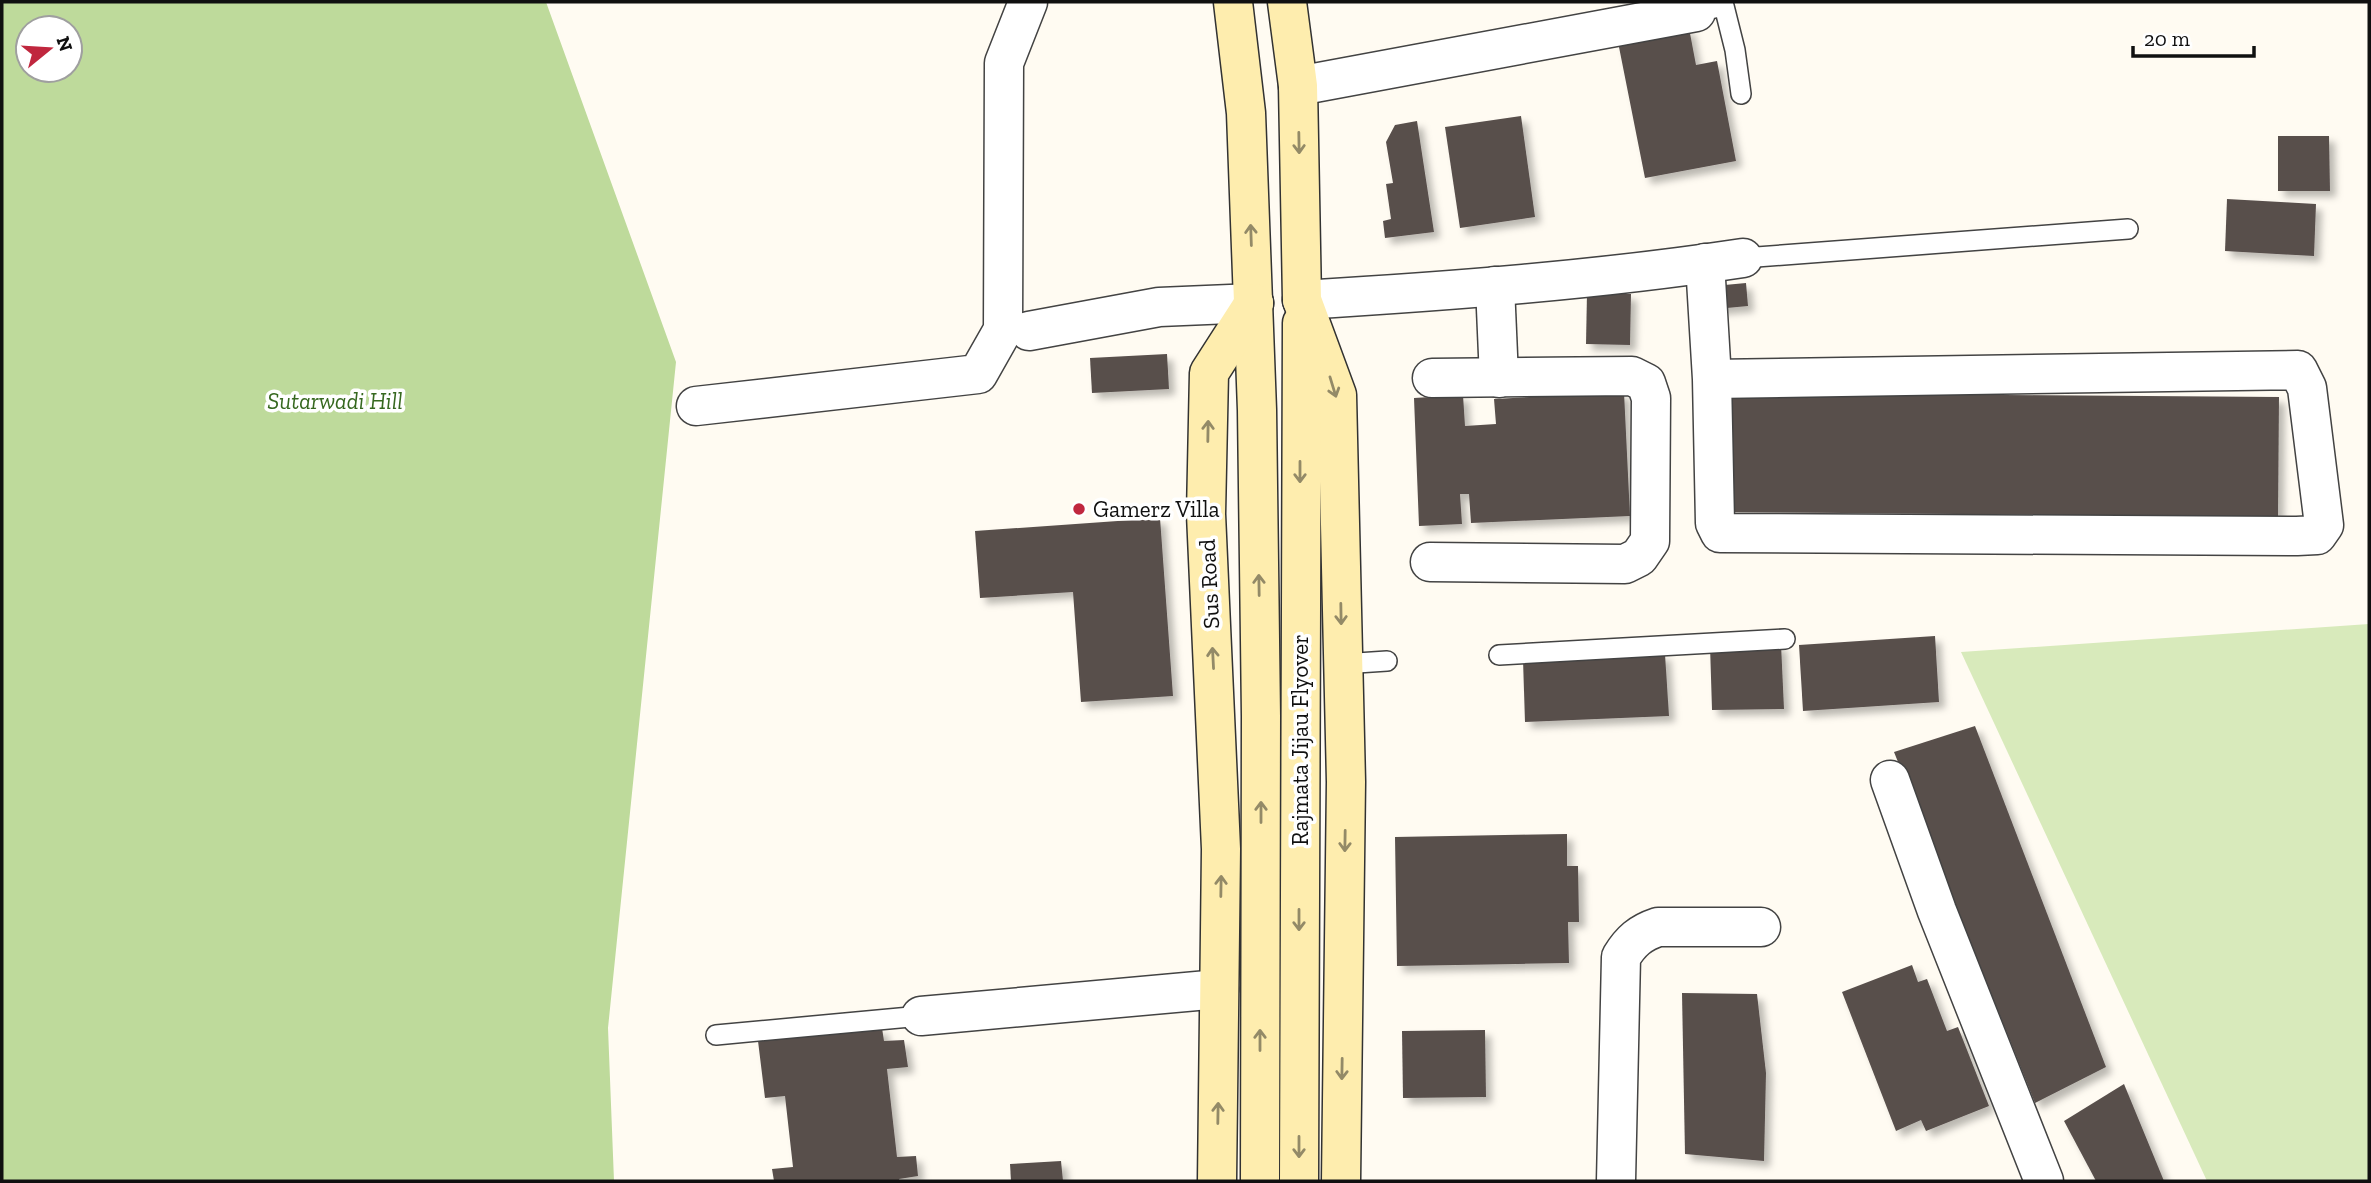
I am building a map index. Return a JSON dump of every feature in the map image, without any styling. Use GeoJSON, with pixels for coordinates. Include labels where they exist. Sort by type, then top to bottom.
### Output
{"type":"FeatureCollection","features":[{"type":"Feature","properties":{"kind":"main road"},"geometry":{"type":"LineString","coordinates":[[1233,2],[1246,113],[1254,303]]}},
{"type":"Feature","properties":{"kind":"main road"},"geometry":{"type":"LineString","coordinates":[[1287,2],[1298,86],[1302,300],[1337,395],[1346,782],[1341,1181]]}},
{"type":"Feature","properties":{"kind":"main road","name":"Rajmata Jijau Flyover"},"geometry":{"type":"LineString","coordinates":[[1299,1181],[1302,300]]}},
{"type":"Feature","properties":{"kind":"main road","name":"Sus Road"},"geometry":{"type":"LineString","coordinates":[[1217,1181],[1221,849],[1206,514],[1209,373],[1254,303]]}},
{"type":"Feature","properties":{"kind":"main road","name":"Rajmata Jijau Flyover"},"geometry":{"type":"LineString","coordinates":[[1254,303],[1261,716],[1260,1181]]}},
{"type":"Feature","properties":{"kind":"street"},"geometry":{"type":"LineString","coordinates":[[696,406],[978,374],[1003,330],[1004,63],[1028,2]]}},
{"type":"Feature","properties":{"kind":"street"},"geometry":{"type":"LineString","coordinates":[[1298,86],[1696,12]]}},
{"type":"Feature","properties":{"kind":"street"},"geometry":{"type":"LineString","coordinates":[[1302,300],[1495,286],[1743,258]]}},
{"type":"Feature","properties":{"kind":"street"},"geometry":{"type":"LineString","coordinates":[[1705,263],[1712,379],[1715,523],[1720,533],[2297,536],[2317,535],[2324,525],[2307,388],[2298,370],[1712,379]]}},
{"type":"Feature","properties":{"kind":"street"},"geometry":{"type":"LineString","coordinates":[[1495,286],[1499,379]]}},
{"type":"Feature","properties":{"kind":"street"},"geometry":{"type":"LineString","coordinates":[[1029,331],[1159,307],[1254,303]]}},
{"type":"Feature","properties":{"kind":"street"},"geometry":{"type":"LineString","coordinates":[[1430,562],[1625,564],[1639,557],[1650,541],[1651,398],[1646,383],[1632,376],[1432,378]]}},
{"type":"Feature","properties":{"kind":"street"},"geometry":{"type":"LineString","coordinates":[[1890,780],[1937,911],[2043,1181]]}},
{"type":"Feature","properties":{"kind":"street"},"geometry":{"type":"LineString","coordinates":[[1616,1181],[1621,957],[1630,943],[1643,932],[1658,927],[1761,927]]}},
{"type":"Feature","properties":{"kind":"street"},"geometry":{"type":"LineString","coordinates":[[921,1016],[1219,989]]}},
{"type":"Feature","properties":{"kind":"lane"},"geometry":{"type":"LineString","coordinates":[[1696,12],[1724,6],[1735,50],[1741,94]]}},
{"type":"Feature","properties":{"kind":"lane"},"geometry":{"type":"LineString","coordinates":[[1743,258],[2128,229]]}},
{"type":"Feature","properties":{"kind":"lane"},"geometry":{"type":"LineString","coordinates":[[1499,655],[1785,639]]}},
{"type":"Feature","properties":{"kind":"lane"},"geometry":{"type":"LineString","coordinates":[[1342,664],[1387,661]]}},
{"type":"Feature","properties":{"kind":"lane"},"geometry":{"type":"LineString","coordinates":[[716,1035],[921,1016]]}},
{"type":"Feature","properties":{"kind":"green space","name":"Sutarwadi Hill"},"geometry":{"type":"Polygon","coordinates":[[[2,2],[546,2],[676,362],[608,1028],[614,1181],[2,1181],[2,2]]]}},
{"type":"Feature","properties":{"kind":"green space"},"geometry":{"type":"Polygon","coordinates":[[[2369,624],[2369,1181],[2207,1181],[1961,652],[2369,624]]]}},
{"type":"Feature","properties":{"kind":"building"},"geometry":{"type":"Polygon","coordinates":[[[1689,28],[1696,65],[1717,61],[1736,161],[1645,178],[1618,42],[1689,28]]]}},
{"type":"Feature","properties":{"kind":"building"},"geometry":{"type":"Polygon","coordinates":[[[1521,116],[1535,217],[1460,228],[1445,127],[1521,116]]]}},
{"type":"Feature","properties":{"kind":"building"},"geometry":{"type":"Polygon","coordinates":[[[1417,121],[1434,232],[1385,238],[1383,221],[1391,219],[1386,184],[1393,183],[1386,142],[1395,125],[1417,121]]]}},
{"type":"Feature","properties":{"kind":"building"},"geometry":{"type":"Polygon","coordinates":[[[2278,136],[2329,136],[2330,191],[2278,191],[2278,136]]]}},
{"type":"Feature","properties":{"kind":"building"},"geometry":{"type":"Polygon","coordinates":[[[2227,199],[2316,204],[2314,256],[2225,251],[2227,199]]]}},
{"type":"Feature","properties":{"kind":"building"},"geometry":{"type":"Polygon","coordinates":[[[1746,283],[1748,306],[1716,309],[1714,286],[1746,283]]]}},
{"type":"Feature","properties":{"kind":"building"},"geometry":{"type":"Polygon","coordinates":[[[1587,293],[1631,294],[1630,345],[1586,344],[1587,293]]]}},
{"type":"Feature","properties":{"kind":"building"},"geometry":{"type":"Polygon","coordinates":[[[1167,354],[1169,389],[1092,393],[1090,358],[1167,354]]]}},
{"type":"Feature","properties":{"kind":"building"},"geometry":{"type":"Polygon","coordinates":[[[1624,392],[1630,516],[1471,523],[1469,494],[1460,494],[1462,524],[1419,526],[1414,398],[1463,395],[1465,426],[1496,424],[1494,399],[1624,392]]]}},
{"type":"Feature","properties":{"kind":"building"},"geometry":{"type":"Polygon","coordinates":[[[1727,393],[2279,397],[2278,517],[1727,512],[1727,393]]]}},
{"type":"Feature","properties":{"kind":"building"},"geometry":{"type":"Polygon","coordinates":[[[1160,518],[1173,696],[1081,702],[1073,592],[980,598],[975,531],[1160,518]]]}},
{"type":"Feature","properties":{"kind":"building"},"geometry":{"type":"Polygon","coordinates":[[[1935,636],[1939,702],[1803,711],[1799,645],[1935,636]]]}},
{"type":"Feature","properties":{"kind":"building"},"geometry":{"type":"Polygon","coordinates":[[[1781,644],[1784,709],[1712,710],[1710,646],[1781,644]]]}},
{"type":"Feature","properties":{"kind":"building"},"geometry":{"type":"Polygon","coordinates":[[[1665,654],[1669,716],[1525,722],[1523,660],[1665,654]]]}},
{"type":"Feature","properties":{"kind":"building"},"geometry":{"type":"Polygon","coordinates":[[[1975,726],[2106,1067],[2035,1103],[1894,752],[1975,726]]]}},
{"type":"Feature","properties":{"kind":"building"},"geometry":{"type":"Polygon","coordinates":[[[1567,834],[1567,866],[1578,866],[1579,922],[1568,922],[1569,963],[1397,966],[1395,837],[1567,834]]]}},
{"type":"Feature","properties":{"kind":"building"},"geometry":{"type":"Polygon","coordinates":[[[1912,965],[1918,982],[1927,979],[1947,1031],[1958,1027],[1989,1106],[1926,1131],[1921,1120],[1896,1131],[1842,992],[1912,965]]]}},
{"type":"Feature","properties":{"kind":"building"},"geometry":{"type":"Polygon","coordinates":[[[1682,993],[1757,994],[1766,1073],[1764,1161],[1685,1154],[1682,993]]]}},
{"type":"Feature","properties":{"kind":"building"},"geometry":{"type":"Polygon","coordinates":[[[882,1028],[884,1041],[904,1040],[908,1067],[887,1069],[897,1157],[916,1156],[918,1176],[899,1179],[900,1181],[774,1181],[772,1169],[793,1167],[785,1096],[765,1098],[758,1041],[882,1028]]]}},
{"type":"Feature","properties":{"kind":"building"},"geometry":{"type":"Polygon","coordinates":[[[1485,1030],[1486,1097],[1403,1098],[1402,1031],[1485,1030]]]}},
{"type":"Feature","properties":{"kind":"building"},"geometry":{"type":"Polygon","coordinates":[[[2124,1084],[2164,1181],[2096,1181],[2064,1121],[2124,1084]]]}},
{"type":"Feature","properties":{"kind":"building"},"geometry":{"type":"Polygon","coordinates":[[[1061,1161],[1063,1181],[1011,1181],[1010,1164],[1061,1161]]]}},
{"type":"Feature","properties":{"kind":"place","name":"Gamerz Villa"},"geometry":{"type":"Point","coordinates":[1079,509]}}]}
